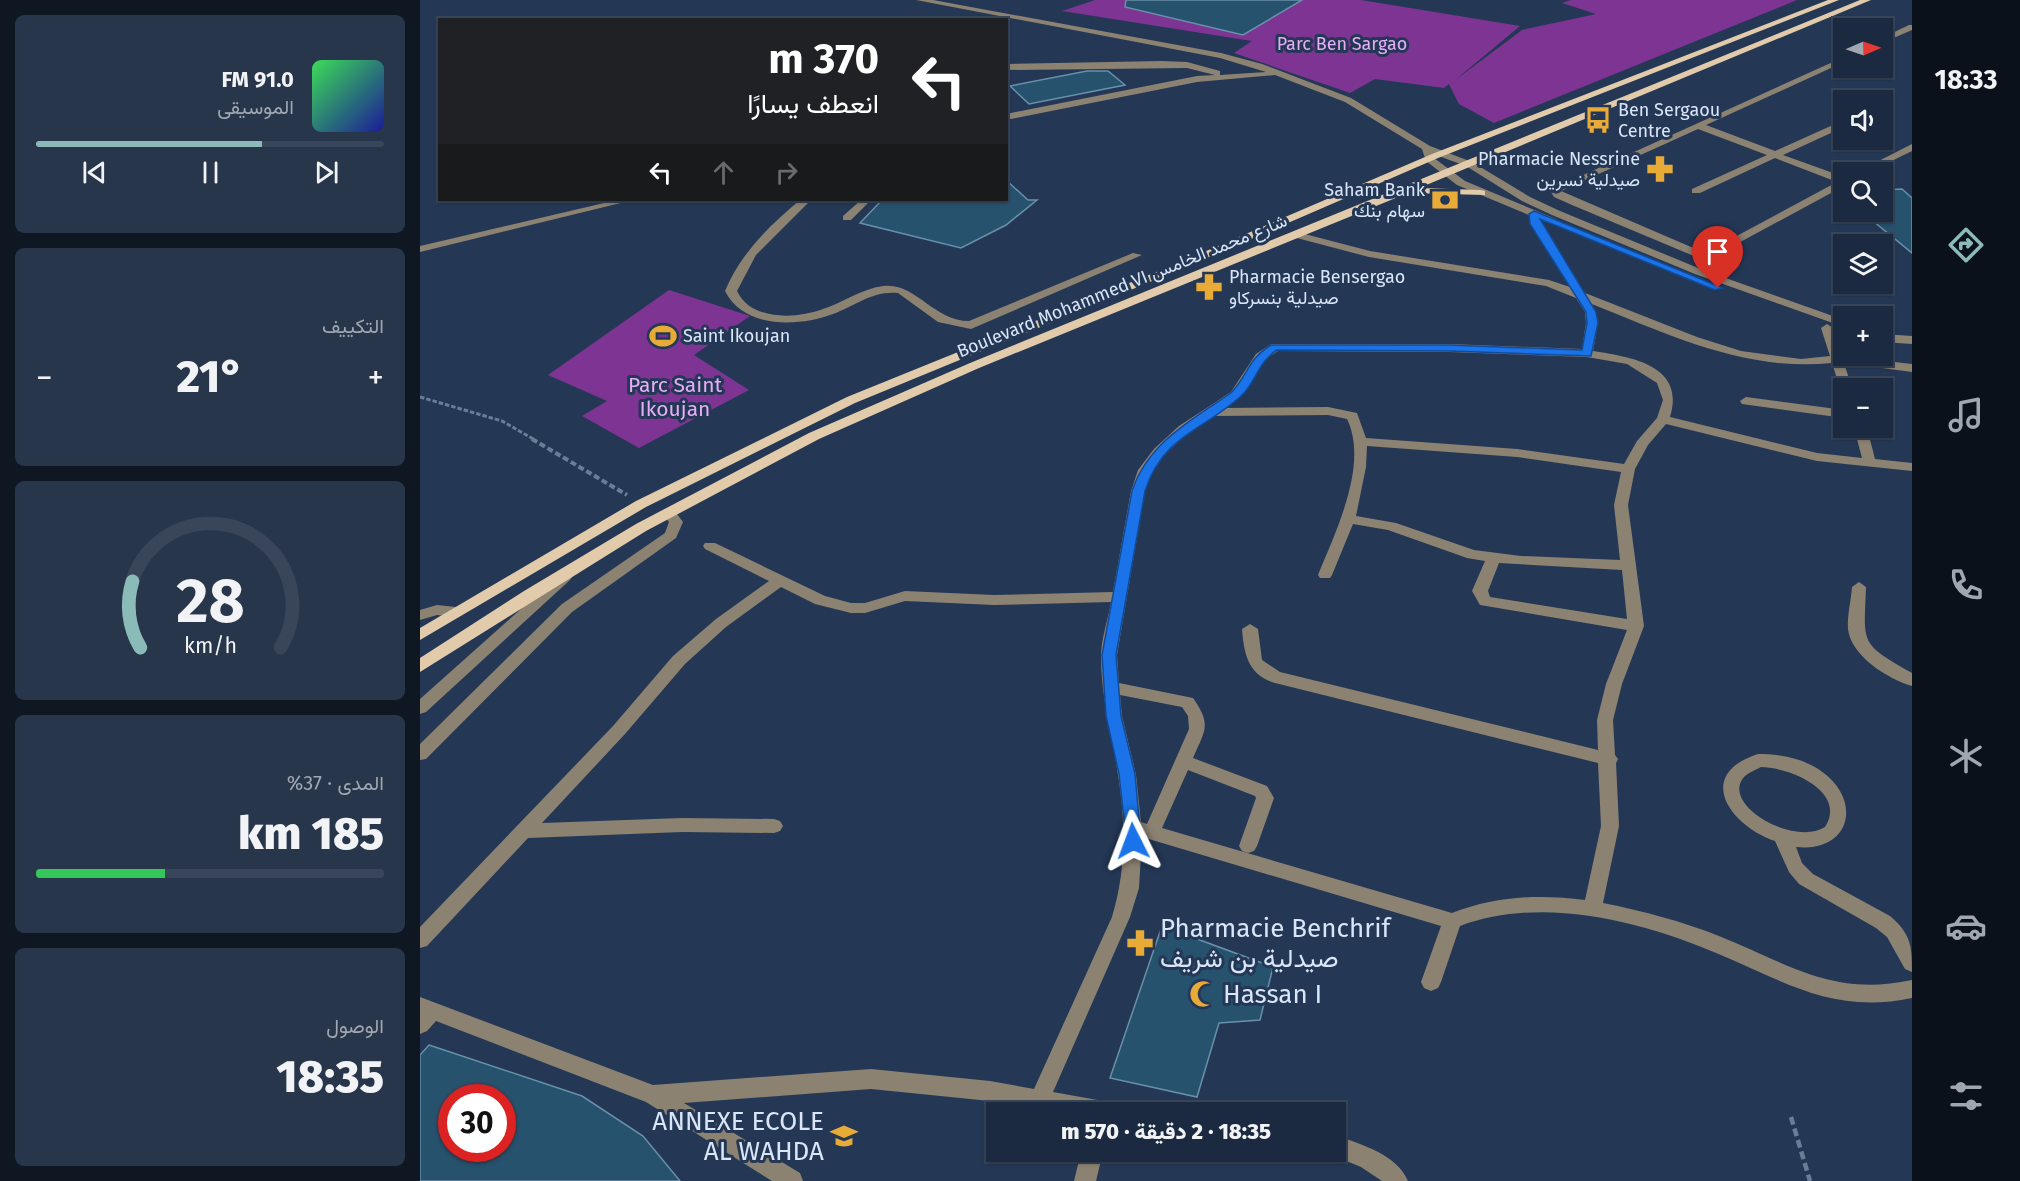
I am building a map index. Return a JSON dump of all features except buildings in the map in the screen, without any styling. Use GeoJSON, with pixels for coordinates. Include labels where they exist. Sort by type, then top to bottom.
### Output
{"type":"FeatureCollection","features":[{"type":"Feature","properties":{"kind":"main road","name":"Boulevard Mohammed VI شارع محمد الخامس"},"geometry":{"type":"LineString","coordinates":[[420,635],[641,504],[851,400],[1180,266],[1428,153],[1444,154],[1835,0]]}},
{"type":"Feature","properties":{"kind":"main road","name":"Boulevard Mohammed VI شارع محمد الخامس"},"geometry":{"type":"LineString","coordinates":[[420,666],[480,626],[669,513],[870,410],[1403,192],[1674,77],[1867,0]]}},
{"type":"Feature","properties":{"kind":"main road"},"geometry":{"type":"LineString","coordinates":[[1403,192],[1481,193]]}},
{"type":"Feature","properties":{"kind":"street"},"geometry":{"type":"LineString","coordinates":[[920,0],[1205,53],[1249,63],[1280,74],[1348,100],[1428,153],[1445,174],[1481,193],[1673,271],[1833,329]]}},
{"type":"Feature","properties":{"kind":"street"},"geometry":{"type":"LineString","coordinates":[[1893,36],[1912,27]]}},
{"type":"Feature","properties":{"kind":"street"},"geometry":{"type":"LineString","coordinates":[[1705,257],[1558,195],[1555,190],[1833,64]]}},
{"type":"Feature","properties":{"kind":"street"},"geometry":{"type":"LineString","coordinates":[[1008,67],[1187,65],[1226,76]]}},
{"type":"Feature","properties":{"kind":"street"},"geometry":{"type":"LineString","coordinates":[[1008,117],[1226,76],[1280,74]]}},
{"type":"Feature","properties":{"kind":"street"},"geometry":{"type":"LineString","coordinates":[[1697,125],[1833,177]]}},
{"type":"Feature","properties":{"kind":"street"},"geometry":{"type":"LineString","coordinates":[[1696,191],[1833,128]]}},
{"type":"Feature","properties":{"kind":"street"},"geometry":{"type":"LineString","coordinates":[[1882,162],[1912,147]]}},
{"type":"Feature","properties":{"kind":"street"},"geometry":{"type":"LineString","coordinates":[[1444,154],[1469,164],[1526,199],[1687,267],[1833,320]]}},
{"type":"Feature","properties":{"kind":"street"},"geometry":{"type":"LineString","coordinates":[[1687,267],[1833,187]]}},
{"type":"Feature","properties":{"kind":"street"},"geometry":{"type":"LineString","coordinates":[[420,249],[624,201]]}},
{"type":"Feature","properties":{"kind":"street"},"geometry":{"type":"LineString","coordinates":[[805,201],[770,232],[741,267],[731,291],[735,302],[745,310],[761,316],[803,318],[825,312],[875,290],[895,289],[901,290],[942,321],[959,326],[971,325],[1137,255]]}},
{"type":"Feature","properties":{"kind":"street"},"geometry":{"type":"LineString","coordinates":[[847,218],[865,201]]}},
{"type":"Feature","properties":{"kind":"street"},"geometry":{"type":"LineString","coordinates":[[1534,214],[1535,224],[1583,296],[1591,312],[1592,323],[1587,353]]}},
{"type":"Feature","properties":{"kind":"street"},"geometry":{"type":"LineString","coordinates":[[1297,235],[1370,254],[1549,283],[1720,349],[1801,363],[1833,360]]}},
{"type":"Feature","properties":{"kind":"street"},"geometry":{"type":"LineString","coordinates":[[1827,328],[1833,344]]}},
{"type":"Feature","properties":{"kind":"street"},"geometry":{"type":"LineString","coordinates":[[1893,331],[1912,332]]}},
{"type":"Feature","properties":{"kind":"street"},"geometry":{"type":"LineString","coordinates":[[1893,339],[1912,340]]}},
{"type":"Feature","properties":{"kind":"street"},"geometry":{"type":"LineString","coordinates":[[1040,1098],[1122,917],[1130,888],[1133,827],[1111,687],[1109,655],[1118,597],[1128,558],[1136,501],[1145,470],[1172,438],[1240,391],[1260,357],[1275,347],[1458,348],[1587,353],[1631,361],[1663,382],[1669,400],[1663,420],[1642,444],[1628,469],[1621,505],[1636,626],[1614,684],[1605,720],[1609,759],[1610,825],[1602,873],[1592,910]]}},
{"type":"Feature","properties":{"kind":"street"},"geometry":{"type":"LineString","coordinates":[[1893,366],[1912,368]]}},
{"type":"Feature","properties":{"kind":"street"},"geometry":{"type":"LineString","coordinates":[[1746,401],[1833,413]]}},
{"type":"Feature","properties":{"kind":"street"},"geometry":{"type":"LineString","coordinates":[[1208,412],[1341,412],[1352,416],[1357,423],[1360,469],[1348,519],[1325,575]]}},
{"type":"Feature","properties":{"kind":"street"},"geometry":{"type":"LineString","coordinates":[[1663,420],[1817,457],[1870,464],[1912,466]]}},
{"type":"Feature","properties":{"kind":"street"},"geometry":{"type":"LineString","coordinates":[[1864,438],[1870,464]]}},
{"type":"Feature","properties":{"kind":"street"},"geometry":{"type":"LineString","coordinates":[[1359,441],[1518,453],[1628,469]]}},
{"type":"Feature","properties":{"kind":"street"},"geometry":{"type":"LineString","coordinates":[[420,754],[567,608],[670,535],[675,522],[669,513]]}},
{"type":"Feature","properties":{"kind":"street"},"geometry":{"type":"LineString","coordinates":[[1348,519],[1391,526],[1447,548],[1494,558],[1627,565]]}},
{"type":"Feature","properties":{"kind":"street"},"geometry":{"type":"LineString","coordinates":[[710,546],[820,600],[851,609],[865,608],[905,596],[994,600],[1118,597]]}},
{"type":"Feature","properties":{"kind":"street"},"geometry":{"type":"LineString","coordinates":[[1494,558],[1480,591],[1485,601],[1636,626]]}},
{"type":"Feature","properties":{"kind":"street"},"geometry":{"type":"LineString","coordinates":[[420,708],[575,569]]}},
{"type":"Feature","properties":{"kind":"street"},"geometry":{"type":"LineString","coordinates":[[420,940],[619,730],[679,660],[721,623],[780,580]]}},
{"type":"Feature","properties":{"kind":"street"},"geometry":{"type":"LineString","coordinates":[[1859,587],[1857,633],[1863,646],[1874,657],[1912,681]]}},
{"type":"Feature","properties":{"kind":"street"},"geometry":{"type":"LineString","coordinates":[[420,615],[437,610],[456,612]]}},
{"type":"Feature","properties":{"kind":"street"},"geometry":{"type":"LineString","coordinates":[[1250,629],[1253,661],[1261,670],[1275,676],[1609,759]]}},
{"type":"Feature","properties":{"kind":"street"},"geometry":{"type":"LineString","coordinates":[[1111,687],[1187,702],[1194,708],[1197,729],[1152,832]]}},
{"type":"Feature","properties":{"kind":"street"},"geometry":{"type":"LineString","coordinates":[[1183,760],[1261,791],[1265,798],[1248,846]]}},
{"type":"Feature","properties":{"kind":"street"},"geometry":{"type":"LineString","coordinates":[[1783,838],[1813,840],[1834,829],[1839,819],[1834,797],[1815,776],[1801,768],[1771,760],[1746,765],[1737,772],[1732,781],[1731,791],[1735,802],[1753,824],[1783,838],[1795,867],[1806,879],[1883,921],[1894,931],[1912,963]]}},
{"type":"Feature","properties":{"kind":"street"},"geometry":{"type":"LineString","coordinates":[[523,831],[682,825],[774,826]]}},
{"type":"Feature","properties":{"kind":"street"},"geometry":{"type":"LineString","coordinates":[[1133,827],[1452,921],[1485,909],[1526,904],[1592,910],[1661,924],[1710,941],[1815,986],[1849,993],[1880,995],[1912,989]]}},
{"type":"Feature","properties":{"kind":"street"},"geometry":{"type":"LineString","coordinates":[[1431,982],[1452,921]]}},
{"type":"Feature","properties":{"kind":"street"},"geometry":{"type":"LineString","coordinates":[[424,1014],[652,1095],[792,1181]]}},
{"type":"Feature","properties":{"kind":"street"},"geometry":{"type":"LineString","coordinates":[[652,1095],[871,1079],[1059,1102]]}},
{"type":"Feature","properties":{"kind":"street"},"geometry":{"type":"LineString","coordinates":[[1346,1150],[1368,1159],[1388,1171],[1396,1181]]}},
{"type":"Feature","properties":{"kind":"street"},"geometry":{"type":"LineString","coordinates":[[1085,1181],[1090,1162]]}},
{"type":"Feature","properties":{"kind":"path"},"geometry":{"type":"LineString","coordinates":[[420,397],[502,421],[641,504]]}},
{"type":"Feature","properties":{"kind":"path"},"geometry":{"type":"LineString","coordinates":[[1791,1117],[1810,1181]]}},
{"type":"Feature","properties":{"kind":"green space","name":"Parc Ben Sargao"},"geometry":{"type":"Polygon","coordinates":[[[1095,0],[1361,0],[1520,26],[1454,81],[1522,30],[1596,14],[1562,3],[1571,0],[1797,0],[1494,123],[1459,104],[1449,84],[1444,88],[1375,79],[1350,93],[1234,53],[1252,41],[1062,11],[1095,0]]]}},
{"type":"Feature","properties":{"kind":"green space","name":"Parc Saint Ikoujan"},"geometry":{"type":"Polygon","coordinates":[[[669,290],[750,316],[694,355],[749,390],[639,448],[582,416],[607,401],[548,375],[669,290]]]}},
{"type":"Feature","properties":{"kind":"place","name":"Ben Sergaou Centre"},"geometry":{"type":"Point","coordinates":[1598,120]}},
{"type":"Feature","properties":{"kind":"place","name":"Pharmacie Nessrine صيدلية نسرين"},"geometry":{"type":"Point","coordinates":[1660,169]}},
{"type":"Feature","properties":{"kind":"place","name":"Saham Bank سهام بنك"},"geometry":{"type":"Point","coordinates":[1445,200]}},
{"type":"Feature","properties":{"kind":"place","name":"Pharmacie Bensergao صيدلية بنسركاو"},"geometry":{"type":"Point","coordinates":[1209,287]}},
{"type":"Feature","properties":{"kind":"place","name":"Saint Ikoujan"},"geometry":{"type":"Point","coordinates":[663,336]}},
{"type":"Feature","properties":{"kind":"place","name":"Pharmacie Benchrif صيدلية بن شريف"},"geometry":{"type":"Point","coordinates":[1140,943]}},
{"type":"Feature","properties":{"kind":"place","name":"Hassan I"},"geometry":{"type":"Point","coordinates":[1203,994]}},
{"type":"Feature","properties":{"kind":"place","name":"ANNEXE ECOLE AL WAHDA"},"geometry":{"type":"Point","coordinates":[844,1136]}},
{"type":"Feature","properties":{"kind":"route"},"geometry":{"type":"LineString","coordinates":[[1133,841],[1127,774],[1114,716],[1109,655],[1118,597],[1128,558],[1130,529],[1138,491],[1145,470],[1172,438],[1235,395],[1244,386],[1264,352],[1275,347],[1449,348],[1587,353],[1592,323],[1591,312],[1583,296],[1535,224],[1534,214],[1718,288]]}}]}
